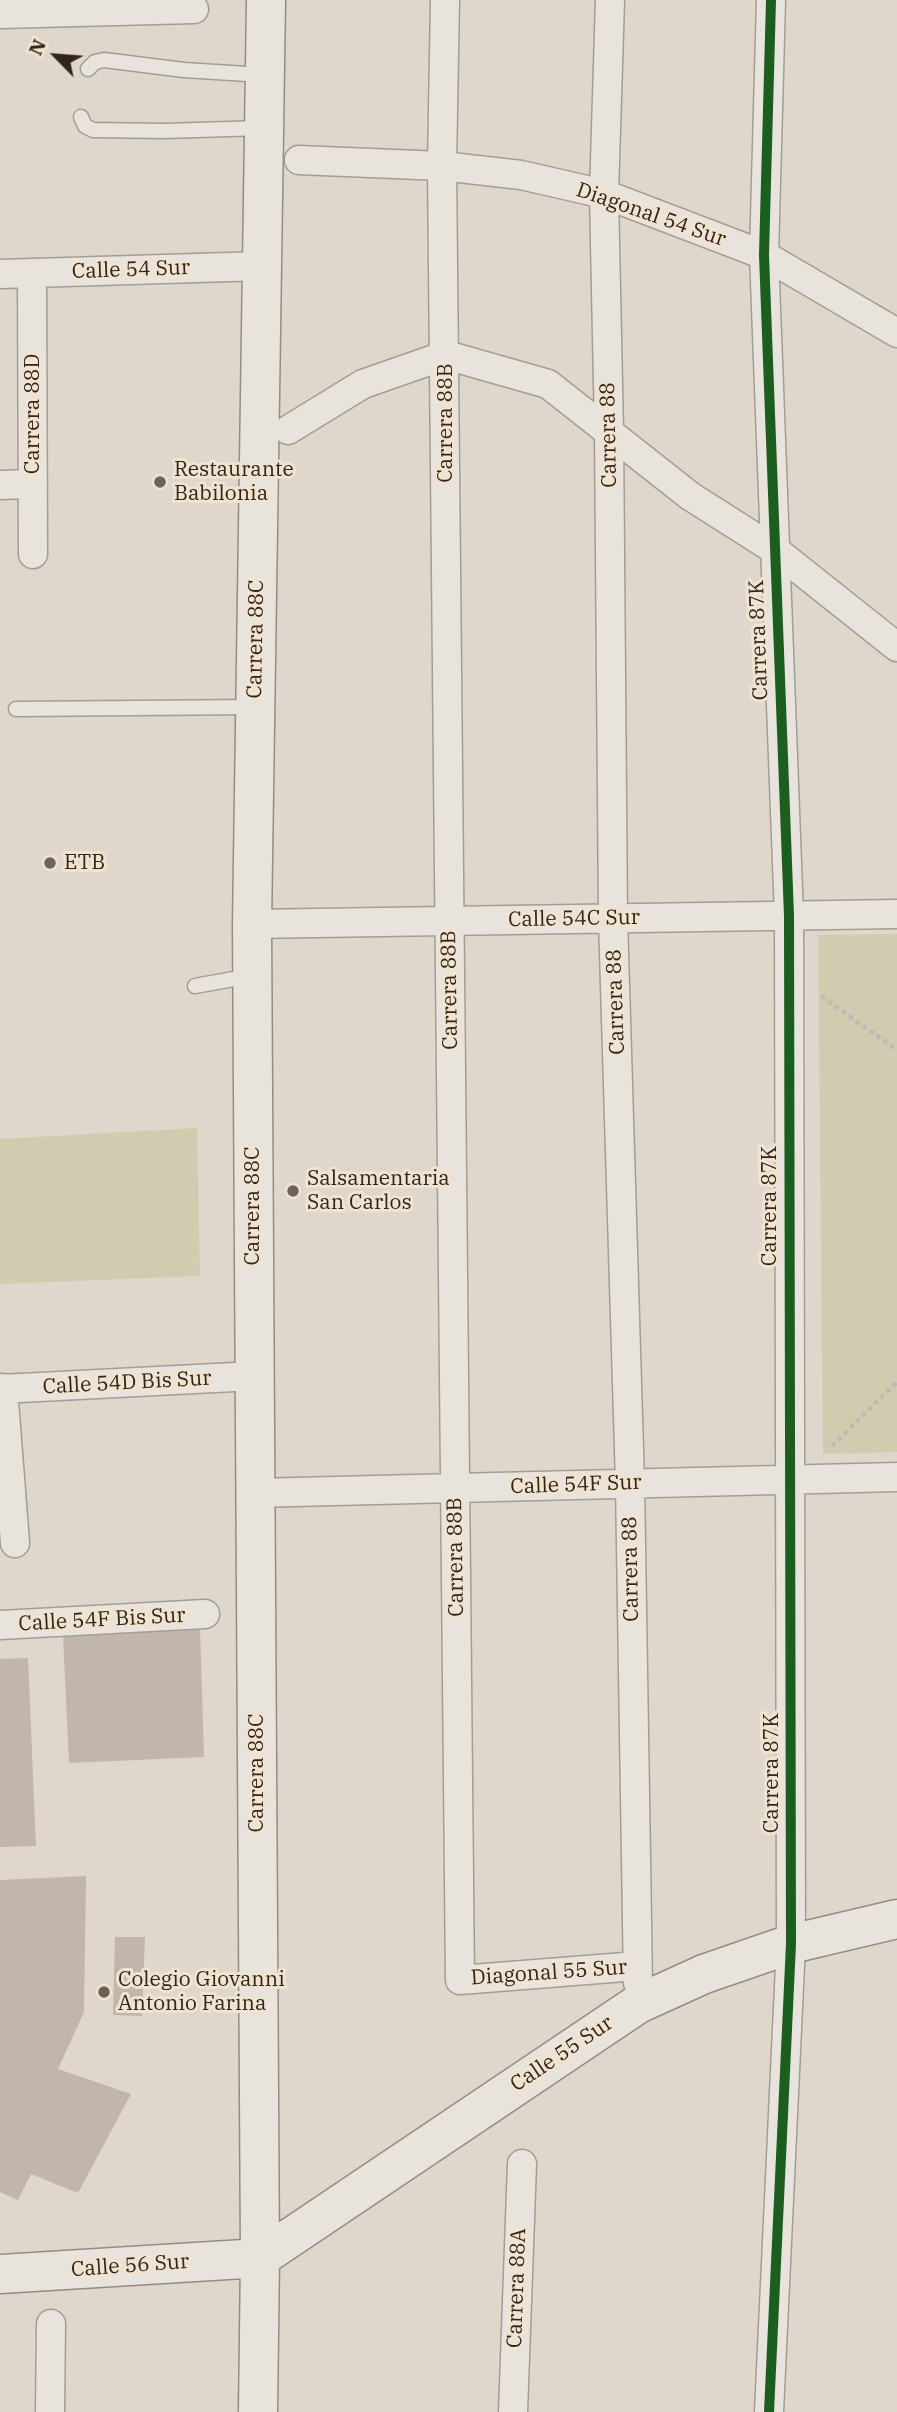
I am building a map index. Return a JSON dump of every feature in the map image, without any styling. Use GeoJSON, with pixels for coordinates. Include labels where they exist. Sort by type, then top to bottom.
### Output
{"type":"FeatureCollection","features":[{"type":"Feature","properties":{"kind":"street","name":"Carrera 88C"},"geometry":{"type":"LineString","coordinates":[[258,2412],[260,2258],[252,924],[266,0]]}},
{"type":"Feature","properties":{"kind":"street","name":"Carrera 88B"},"geometry":{"type":"LineString","coordinates":[[445,0],[442,166],[446,355],[460,1980]]}},
{"type":"Feature","properties":{"kind":"street","name":"Carrera 88"},"geometry":{"type":"LineString","coordinates":[[610,0],[604,194],[613,919],[630,1483],[638,2004]]}},
{"type":"Feature","properties":{"kind":"street","name":"Carrera 87K"},"geometry":{"type":"LineString","coordinates":[[769,2412],[791,1944],[789,916],[764,255],[771,0]]}},
{"type":"Feature","properties":{"kind":"street"},"geometry":{"type":"LineString","coordinates":[[0,14],[30,7],[194,9]]}},
{"type":"Feature","properties":{"kind":"street","name":"Diagonal 54 Sur"},"geometry":{"type":"LineString","coordinates":[[299,160],[442,166],[521,175],[604,194],[764,255],[897,333]]}},
{"type":"Feature","properties":{"kind":"street","name":"Calle 54 Sur"},"geometry":{"type":"LineString","coordinates":[[0,274],[262,266]]}},
{"type":"Feature","properties":{"kind":"street","name":"Carrera 88D"},"geometry":{"type":"LineString","coordinates":[[32,273],[33,554]]}},
{"type":"Feature","properties":{"kind":"street"},"geometry":{"type":"LineString","coordinates":[[288,430],[363,384],[446,355],[548,384],[690,496],[775,550],[897,647]]}},
{"type":"Feature","properties":{"kind":"street"},"geometry":{"type":"LineString","coordinates":[[0,485],[33,484]]}},
{"type":"Feature","properties":{"kind":"street","name":"Calle 54C Sur"},"geometry":{"type":"LineString","coordinates":[[252,924],[897,914]]}},
{"type":"Feature","properties":{"kind":"street","name":"Calle 54D Bis Sur"},"geometry":{"type":"LineString","coordinates":[[1,1389],[254,1376]]}},
{"type":"Feature","properties":{"kind":"street"},"geometry":{"type":"LineString","coordinates":[[1,1389],[15,1543]]}},
{"type":"Feature","properties":{"kind":"street","name":"Calle 54F Sur"},"geometry":{"type":"LineString","coordinates":[[255,1493],[897,1477]]}},
{"type":"Feature","properties":{"kind":"street","name":"Calle 54F Bis Sur"},"geometry":{"type":"LineString","coordinates":[[0,1625],[205,1614]]}},
{"type":"Feature","properties":{"kind":"street","name":"Calle 55 Sur"},"geometry":{"type":"LineString","coordinates":[[260,2258],[638,2004],[704,1974],[791,1944],[897,1919]]}},
{"type":"Feature","properties":{"kind":"street","name":"Diagonal 55 Sur"},"geometry":{"type":"LineString","coordinates":[[460,1980],[638,1966]]}},
{"type":"Feature","properties":{"kind":"street","name":"Carrera 88A"},"geometry":{"type":"LineString","coordinates":[[513,2412],[522,2164]]}},
{"type":"Feature","properties":{"kind":"street","name":"Calle 56 Sur"},"geometry":{"type":"LineString","coordinates":[[0,2274],[260,2258]]}},
{"type":"Feature","properties":{"kind":"street"},"geometry":{"type":"LineString","coordinates":[[50,2412],[51,2324]]}},
{"type":"Feature","properties":{"kind":"lane"},"geometry":{"type":"LineString","coordinates":[[88,69],[94,62],[104,60],[184,71],[264,75]]}},
{"type":"Feature","properties":{"kind":"lane"},"geometry":{"type":"LineString","coordinates":[[81,117],[85,125],[93,130],[264,128]]}},
{"type":"Feature","properties":{"kind":"lane"},"geometry":{"type":"LineString","coordinates":[[16,709],[255,707]]}},
{"type":"Feature","properties":{"kind":"lane"},"geometry":{"type":"LineString","coordinates":[[195,986],[252,976]]}},
{"type":"Feature","properties":{"kind":"path"},"geometry":{"type":"LineString","coordinates":[[789,973],[897,1050]]}},
{"type":"Feature","properties":{"kind":"path"},"geometry":{"type":"LineString","coordinates":[[790,1479],[823,1454],[897,1382]]}},
{"type":"Feature","properties":{"kind":"shaded area"},"geometry":{"type":"Polygon","coordinates":[[[897,934],[897,1452],[823,1454],[818,935],[897,934]]]}},
{"type":"Feature","properties":{"kind":"shaded area"},"geometry":{"type":"Polygon","coordinates":[[[197,1128],[200,1276],[0,1284],[0,1139],[197,1128]]]}},
{"type":"Feature","properties":{"kind":"building"},"geometry":{"type":"Polygon","coordinates":[[[200,1628],[204,1757],[69,1763],[63,1636],[200,1628]]]}},
{"type":"Feature","properties":{"kind":"building"},"geometry":{"type":"Polygon","coordinates":[[[28,1658],[36,1846],[0,1847],[0,1659],[28,1658]]]}},
{"type":"Feature","properties":{"kind":"building"},"geometry":{"type":"Polygon","coordinates":[[[86,1876],[84,2012],[58,2069],[131,2094],[78,2193],[31,2174],[18,2200],[0,2192],[0,1880],[86,1876]]]}},
{"type":"Feature","properties":{"kind":"building"},"geometry":{"type":"Polygon","coordinates":[[[115,1937],[145,1937],[142,2016],[113,2015],[115,1937]]]}},
{"type":"Feature","properties":{"kind":"cycle path"},"geometry":{"type":"LineString","coordinates":[[769,2412],[791,1944],[789,916],[764,255],[771,0]]}},
{"type":"Feature","properties":{"kind":"place","name":"Restaurante Babilonia"},"geometry":{"type":"Point","coordinates":[160,482]}},
{"type":"Feature","properties":{"kind":"place","name":"ETB"},"geometry":{"type":"Point","coordinates":[50,863]}},
{"type":"Feature","properties":{"kind":"place","name":"Salsamentaria San Carlos"},"geometry":{"type":"Point","coordinates":[293,1191]}},
{"type":"Feature","properties":{"kind":"place","name":"Colegio Giovanni Antonio Farina"},"geometry":{"type":"Point","coordinates":[104,1992]}}]}
